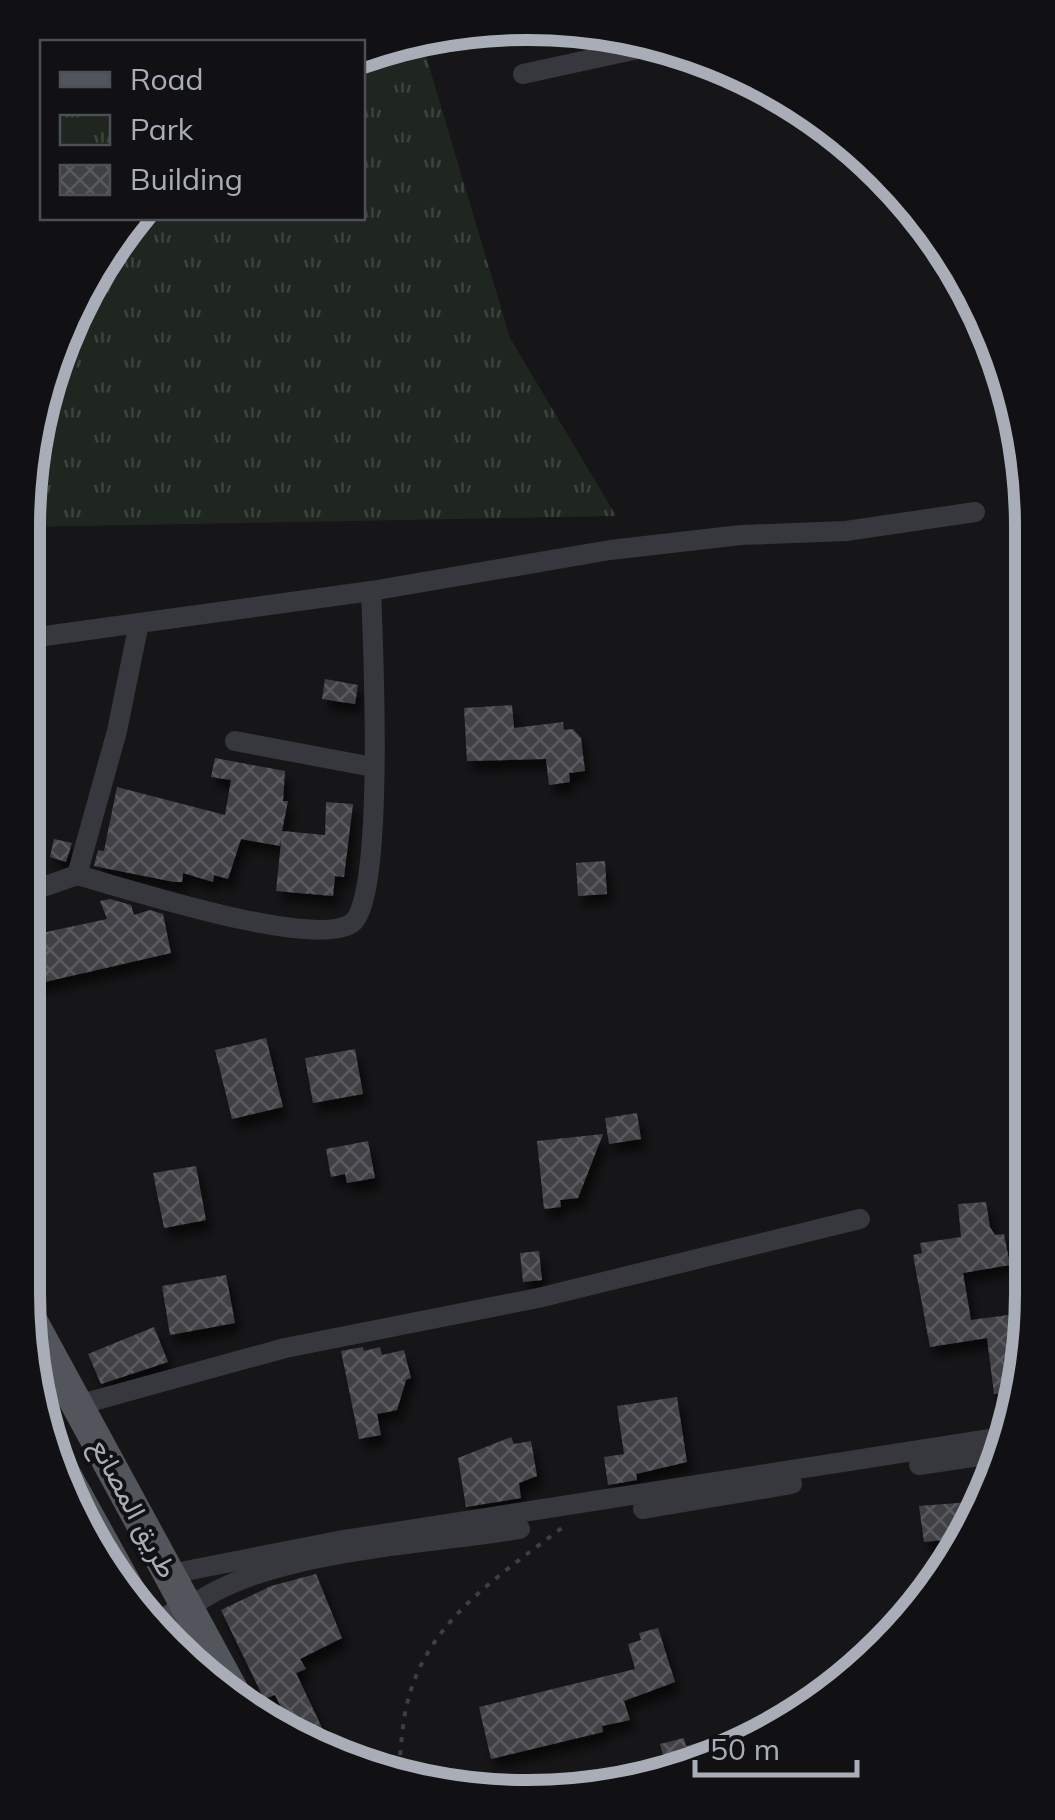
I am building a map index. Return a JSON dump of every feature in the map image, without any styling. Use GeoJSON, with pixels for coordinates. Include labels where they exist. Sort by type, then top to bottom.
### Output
{"type":"FeatureCollection","features":[{"type":"Feature","properties":{"kind":"main road","name":"طريق المصانع"},"geometry":{"type":"LineString","coordinates":[[43,1341],[222,1672]]}},
{"type":"Feature","properties":{"kind":"street"},"geometry":{"type":"LineString","coordinates":[[523,74],[630,51]]}},
{"type":"Feature","properties":{"kind":"street"},"geometry":{"type":"LineString","coordinates":[[40,637],[371,591],[610,550],[741,535],[846,531],[974,512]]}},
{"type":"Feature","properties":{"kind":"street"},"geometry":{"type":"LineString","coordinates":[[40,888],[76,874],[266,926],[340,929],[352,923],[366,901],[373,842],[371,591]]}},
{"type":"Feature","properties":{"kind":"street"},"geometry":{"type":"LineString","coordinates":[[76,874],[117,731],[139,623]]}},
{"type":"Feature","properties":{"kind":"street"},"geometry":{"type":"LineString","coordinates":[[236,741],[373,767]]}},
{"type":"Feature","properties":{"kind":"street"},"geometry":{"type":"LineString","coordinates":[[78,1405],[285,1348],[538,1298],[860,1219]]}},
{"type":"Feature","properties":{"kind":"street"},"geometry":{"type":"LineString","coordinates":[[170,1574],[338,1541],[992,1439]]}},
{"type":"Feature","properties":{"kind":"street"},"geometry":{"type":"LineString","coordinates":[[168,1622],[209,1592],[282,1567],[987,1455]]}},
{"type":"Feature","properties":{"kind":"path"},"geometry":{"type":"LineString","coordinates":[[403,1763],[405,1709],[424,1654],[463,1605],[574,1519]]}},
{"type":"Feature","properties":{"kind":"green space"},"geometry":{"type":"Polygon","coordinates":[[[424,51],[510,338],[616,516],[40,527],[49,432],[66,371],[105,284],[150,220],[365,220],[365,68],[424,51]]]}},
{"type":"Feature","properties":{"kind":"building"},"geometry":{"type":"Polygon","coordinates":[[[325,679],[358,685],[355,704],[322,699],[325,679]]]}},
{"type":"Feature","properties":{"kind":"building"},"geometry":{"type":"Polygon","coordinates":[[[512,705],[514,728],[563,722],[564,730],[573,729],[581,738],[585,771],[569,773],[570,782],[549,785],[546,759],[467,761],[464,708],[512,705]]]}},
{"type":"Feature","properties":{"kind":"building"},"geometry":{"type":"Polygon","coordinates":[[[215,758],[285,771],[283,801],[288,801],[282,831],[325,835],[326,802],[353,804],[344,877],[335,876],[333,896],[276,891],[282,833],[280,846],[241,839],[228,879],[214,875],[213,882],[183,873],[182,882],[174,882],[94,866],[98,850],[104,851],[117,787],[225,815],[231,780],[211,777],[215,758]]]}},
{"type":"Feature","properties":{"kind":"building"},"geometry":{"type":"Polygon","coordinates":[[[54,839],[72,843],[66,862],[50,857],[54,839]]]}},
{"type":"Feature","properties":{"kind":"building"},"geometry":{"type":"Polygon","coordinates":[[[605,861],[607,894],[578,896],[576,863],[605,861]]]}},
{"type":"Feature","properties":{"kind":"building"},"geometry":{"type":"Polygon","coordinates":[[[110,899],[131,905],[134,915],[150,910],[163,914],[171,953],[40,983],[40,933],[107,919],[100,901],[110,899]]]}},
{"type":"Feature","properties":{"kind":"building"},"geometry":{"type":"Polygon","coordinates":[[[266,1038],[283,1107],[232,1119],[215,1050],[266,1038]]]}},
{"type":"Feature","properties":{"kind":"building"},"geometry":{"type":"Polygon","coordinates":[[[355,1049],[363,1094],[313,1103],[305,1058],[355,1049]]]}},
{"type":"Feature","properties":{"kind":"building"},"geometry":{"type":"Polygon","coordinates":[[[637,1113],[641,1139],[609,1144],[605,1118],[637,1113]]]}},
{"type":"Feature","properties":{"kind":"building"},"geometry":{"type":"Polygon","coordinates":[[[603,1134],[578,1198],[560,1200],[561,1207],[544,1209],[537,1141],[603,1134]]]}},
{"type":"Feature","properties":{"kind":"building"},"geometry":{"type":"Polygon","coordinates":[[[368,1141],[375,1178],[347,1183],[345,1174],[331,1177],[326,1149],[368,1141]]]}},
{"type":"Feature","properties":{"kind":"building"},"geometry":{"type":"Polygon","coordinates":[[[196,1166],[206,1220],[164,1228],[153,1173],[196,1166]]]}},
{"type":"Feature","properties":{"kind":"building"},"geometry":{"type":"Polygon","coordinates":[[[986,1202],[990,1227],[995,1235],[1004,1234],[1010,1265],[963,1273],[971,1320],[1014,1314],[1005,1393],[994,1394],[987,1338],[930,1347],[913,1255],[922,1253],[920,1243],[961,1237],[958,1204],[986,1202]]]}},
{"type":"Feature","properties":{"kind":"building"},"geometry":{"type":"Polygon","coordinates":[[[539,1251],[542,1280],[523,1282],[520,1253],[539,1251]]]}},
{"type":"Feature","properties":{"kind":"building"},"geometry":{"type":"Polygon","coordinates":[[[226,1275],[235,1323],[170,1335],[162,1286],[226,1275]]]}},
{"type":"Feature","properties":{"kind":"building"},"geometry":{"type":"Polygon","coordinates":[[[154,1327],[168,1362],[101,1384],[88,1354],[154,1327]]]}},
{"type":"Feature","properties":{"kind":"building"},"geometry":{"type":"Polygon","coordinates":[[[363,1347],[364,1351],[380,1347],[382,1355],[404,1350],[411,1378],[406,1380],[397,1410],[377,1414],[381,1435],[359,1439],[341,1351],[363,1347]]]}},
{"type":"Feature","properties":{"kind":"building"},"geometry":{"type":"Polygon","coordinates":[[[677,1397],[687,1462],[636,1474],[637,1480],[608,1485],[604,1457],[624,1454],[617,1406],[677,1397]]]}},
{"type":"Feature","properties":{"kind":"building"},"geometry":{"type":"Polygon","coordinates":[[[511,1437],[514,1444],[531,1441],[537,1476],[519,1483],[521,1498],[466,1507],[458,1458],[511,1437]]]}},
{"type":"Feature","properties":{"kind":"building"},"geometry":{"type":"Polygon","coordinates":[[[968,1502],[948,1540],[924,1542],[919,1506],[968,1502]]]}},
{"type":"Feature","properties":{"kind":"building"},"geometry":{"type":"Polygon","coordinates":[[[316,1574],[342,1638],[300,1659],[306,1669],[296,1673],[326,1736],[285,1716],[275,1695],[264,1699],[221,1610],[271,1586],[316,1574]]]}},
{"type":"Feature","properties":{"kind":"building"},"geometry":{"type":"Polygon","coordinates":[[[658,1628],[675,1682],[624,1701],[630,1720],[602,1726],[603,1732],[491,1759],[479,1707],[635,1669],[628,1644],[641,1640],[639,1633],[658,1628]]]}},
{"type":"Feature","properties":{"kind":"building"},"geometry":{"type":"Polygon","coordinates":[[[684,1738],[686,1746],[709,1740],[710,1744],[664,1760],[660,1744],[684,1738]]]}}]}
